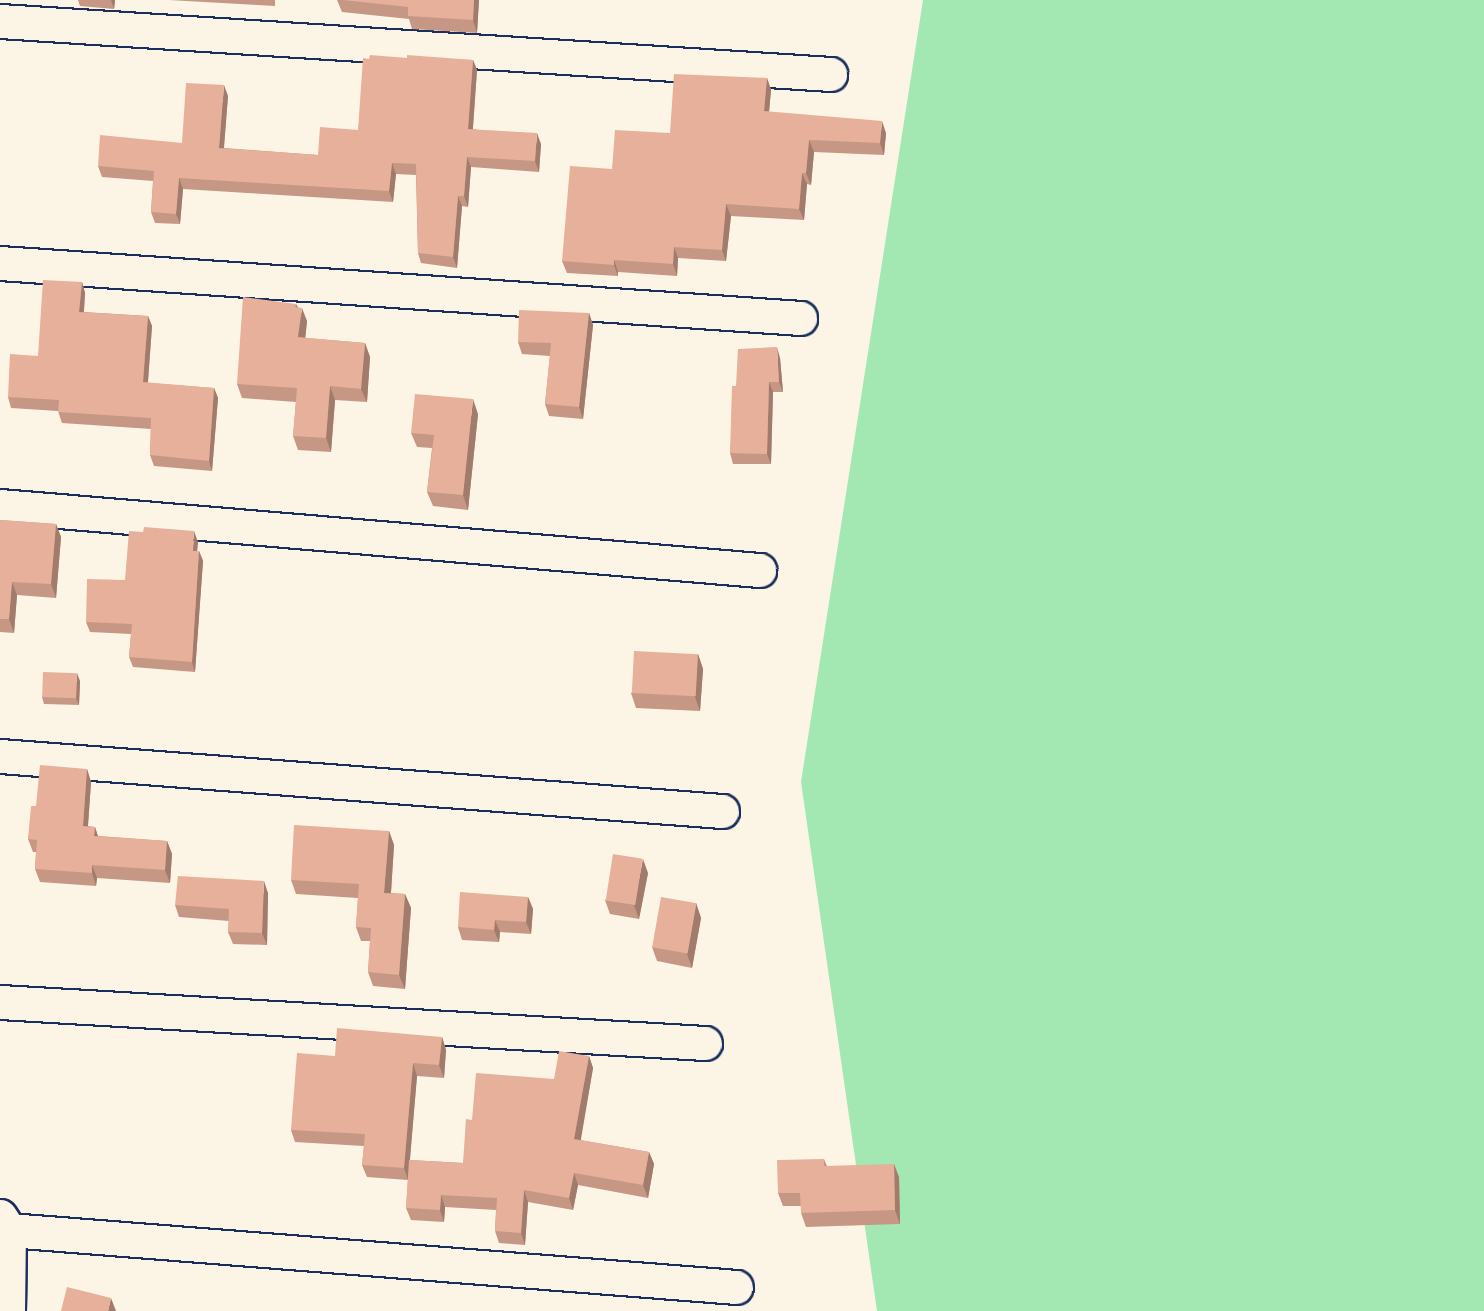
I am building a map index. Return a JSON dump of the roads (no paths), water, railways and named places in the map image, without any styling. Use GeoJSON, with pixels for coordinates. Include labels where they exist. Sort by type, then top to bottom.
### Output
{"type":"FeatureCollection","features":[{"type":"Feature","properties":{"kind":"street"},"geometry":{"type":"LineString","coordinates":[[4,0],[0,22],[830,74]]}},
{"type":"Feature","properties":{"kind":"street"},"geometry":{"type":"LineString","coordinates":[[0,263],[800,318]]}},
{"type":"Feature","properties":{"kind":"street"},"geometry":{"type":"LineString","coordinates":[[0,506],[759,570]]}},
{"type":"Feature","properties":{"kind":"street"},"geometry":{"type":"LineString","coordinates":[[0,756],[722,811]]}},
{"type":"Feature","properties":{"kind":"street"},"geometry":{"type":"LineString","coordinates":[[0,1002],[705,1043]]}},
{"type":"Feature","properties":{"kind":"street"},"geometry":{"type":"LineString","coordinates":[[8,1311],[4,1223],[736,1287]]}}]}
